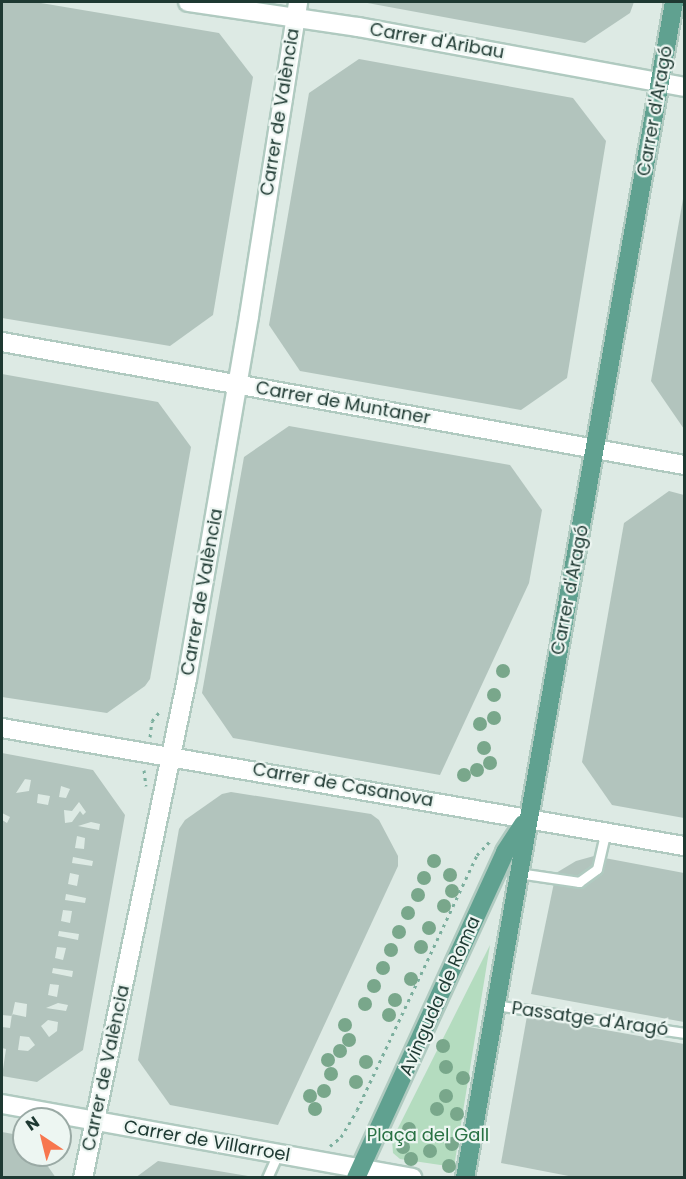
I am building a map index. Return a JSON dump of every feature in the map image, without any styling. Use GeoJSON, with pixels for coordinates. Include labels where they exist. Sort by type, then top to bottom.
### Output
{"type":"FeatureCollection","features":[{"type":"Feature","properties":{"kind":"main road","name":"Carrer d'Aragó"},"geometry":{"type":"LineString","coordinates":[[465,1178],[527,818],[596,449],[674,2]]}},
{"type":"Feature","properties":{"kind":"main road","name":"Avinguda de Roma"},"geometry":{"type":"LineString","coordinates":[[358,1173],[505,852],[527,818]]}},
{"type":"Feature","properties":{"kind":"street","name":"Carrer d'Aribau"},"geometry":{"type":"LineString","coordinates":[[188,2],[296,10],[684,87]]}},
{"type":"Feature","properties":{"kind":"street","name":"Carrer de València"},"geometry":{"type":"LineString","coordinates":[[83,1178],[93,1122],[173,755],[237,384],[296,10]]}},
{"type":"Feature","properties":{"kind":"street","name":"Carrer de Muntaner"},"geometry":{"type":"LineString","coordinates":[[2,342],[684,465]]}},
{"type":"Feature","properties":{"kind":"street","name":"Carrer de Casanova"},"geometry":{"type":"LineString","coordinates":[[2,728],[173,755],[684,846]]}},
{"type":"Feature","properties":{"kind":"street","name":"Carrer de Villarroel"},"geometry":{"type":"LineString","coordinates":[[2,1104],[278,1154],[358,1173],[412,1178]]}},
{"type":"Feature","properties":{"kind":"lane"},"geometry":{"type":"LineString","coordinates":[[518,873],[579,882],[597,869],[606,831]]}},
{"type":"Feature","properties":{"kind":"lane","name":"Passatge d'Aragó"},"geometry":{"type":"LineString","coordinates":[[495,1005],[684,1033]]}},
{"type":"Feature","properties":{"kind":"lane"},"geometry":{"type":"LineString","coordinates":[[267,1178],[278,1154]]}},
{"type":"Feature","properties":{"kind":"path","name":"Avinguda de Roma"},"geometry":{"type":"LineString","coordinates":[[328,1147],[341,1137],[357,1110],[477,855],[484,844],[496,839]]}},
{"type":"Feature","properties":{"kind":"green space","name":"Plaça del Gall"},"geometry":{"type":"Polygon","coordinates":[[[490,945],[454,1167],[400,1159],[393,1153],[392,1140],[490,945]]]}},
{"type":"Feature","properties":{"kind":"building"},"geometry":{"type":"Polygon","coordinates":[[[2,2],[35,2],[219,33],[253,77],[213,315],[170,346],[2,318],[2,2]]]}},
{"type":"Feature","properties":{"kind":"building"},"geometry":{"type":"Polygon","coordinates":[[[362,2],[634,2],[630,13],[585,43],[362,2]]]}},
{"type":"Feature","properties":{"kind":"building"},"geometry":{"type":"Polygon","coordinates":[[[359,59],[573,98],[606,141],[567,378],[521,410],[300,371],[269,325],[309,93],[359,59]]]}},
{"type":"Feature","properties":{"kind":"building"},"geometry":{"type":"Polygon","coordinates":[[[684,200],[684,429],[651,381],[684,200]]]}},
{"type":"Feature","properties":{"kind":"building"},"geometry":{"type":"Polygon","coordinates":[[[2,374],[158,402],[191,447],[150,679],[145,686],[107,713],[2,697],[2,374]]]}},
{"type":"Feature","properties":{"kind":"building"},"geometry":{"type":"Polygon","coordinates":[[[289,426],[510,465],[542,510],[529,583],[440,775],[233,738],[202,693],[244,457],[289,426]]]}},
{"type":"Feature","properties":{"kind":"building"},"geometry":{"type":"Polygon","coordinates":[[[669,491],[684,495],[684,818],[612,805],[582,762],[624,523],[669,491]]]}},
{"type":"Feature","properties":{"kind":"building"},"geometry":{"type":"Polygon","coordinates":[[[2,753],[93,770],[125,815],[83,1050],[37,1082],[2,1076],[6,1049],[2,1048],[2,1027],[10,1028],[12,1016],[2,1015],[2,820],[7,823],[10,817],[2,813],[2,753]],[[25,779],[16,793],[29,791],[31,780],[25,779]],[[61,786],[59,797],[66,798],[70,789],[61,786]],[[38,794],[37,803],[48,805],[50,796],[38,794]],[[79,802],[72,811],[64,810],[65,823],[72,822],[80,811],[83,815],[86,812],[79,802]],[[91,822],[78,826],[99,830],[100,824],[91,822]],[[77,836],[75,848],[84,849],[85,838],[77,836]],[[73,857],[72,863],[92,866],[93,861],[73,857]],[[70,873],[68,884],[77,886],[79,875],[70,873]],[[66,894],[65,900],[85,903],[86,898],[66,894]],[[63,910],[61,921],[70,923],[72,911],[63,910]],[[59,931],[58,936],[78,940],[79,934],[59,931]],[[57,947],[55,958],[63,960],[66,948],[57,947]],[[53,968],[52,973],[72,977],[73,971],[53,968]],[[50,984],[48,995],[57,997],[59,985],[50,984]],[[15,1002],[12,1014],[26,1017],[27,1004],[15,1002]],[[58,1003],[46,1008],[66,1011],[68,1005],[58,1003]],[[48,1020],[41,1026],[49,1037],[57,1031],[58,1022],[48,1020]],[[20,1036],[18,1050],[28,1051],[35,1045],[29,1037],[20,1036]]]}},
{"type":"Feature","properties":{"kind":"building"},"geometry":{"type":"Polygon","coordinates":[[[231,792],[371,814],[379,820],[398,856],[398,866],[278,1125],[170,1105],[138,1060],[179,829],[185,820],[222,794],[231,792]]]}},
{"type":"Feature","properties":{"kind":"building"},"geometry":{"type":"Polygon","coordinates":[[[594,856],[684,873],[684,1022],[531,994],[556,873],[576,861],[594,856]]]}},
{"type":"Feature","properties":{"kind":"building"},"geometry":{"type":"Polygon","coordinates":[[[527,1016],[684,1044],[684,1178],[579,1178],[501,1163],[527,1016]]]}},
{"type":"Feature","properties":{"kind":"building"},"geometry":{"type":"Polygon","coordinates":[[[2,1132],[12,1134],[12,1167],[48,1167],[56,1178],[2,1178],[2,1132]]]}},
{"type":"Feature","properties":{"kind":"building"},"geometry":{"type":"Polygon","coordinates":[[[158,1161],[248,1176],[248,1178],[135,1178],[158,1161]]]}}]}
